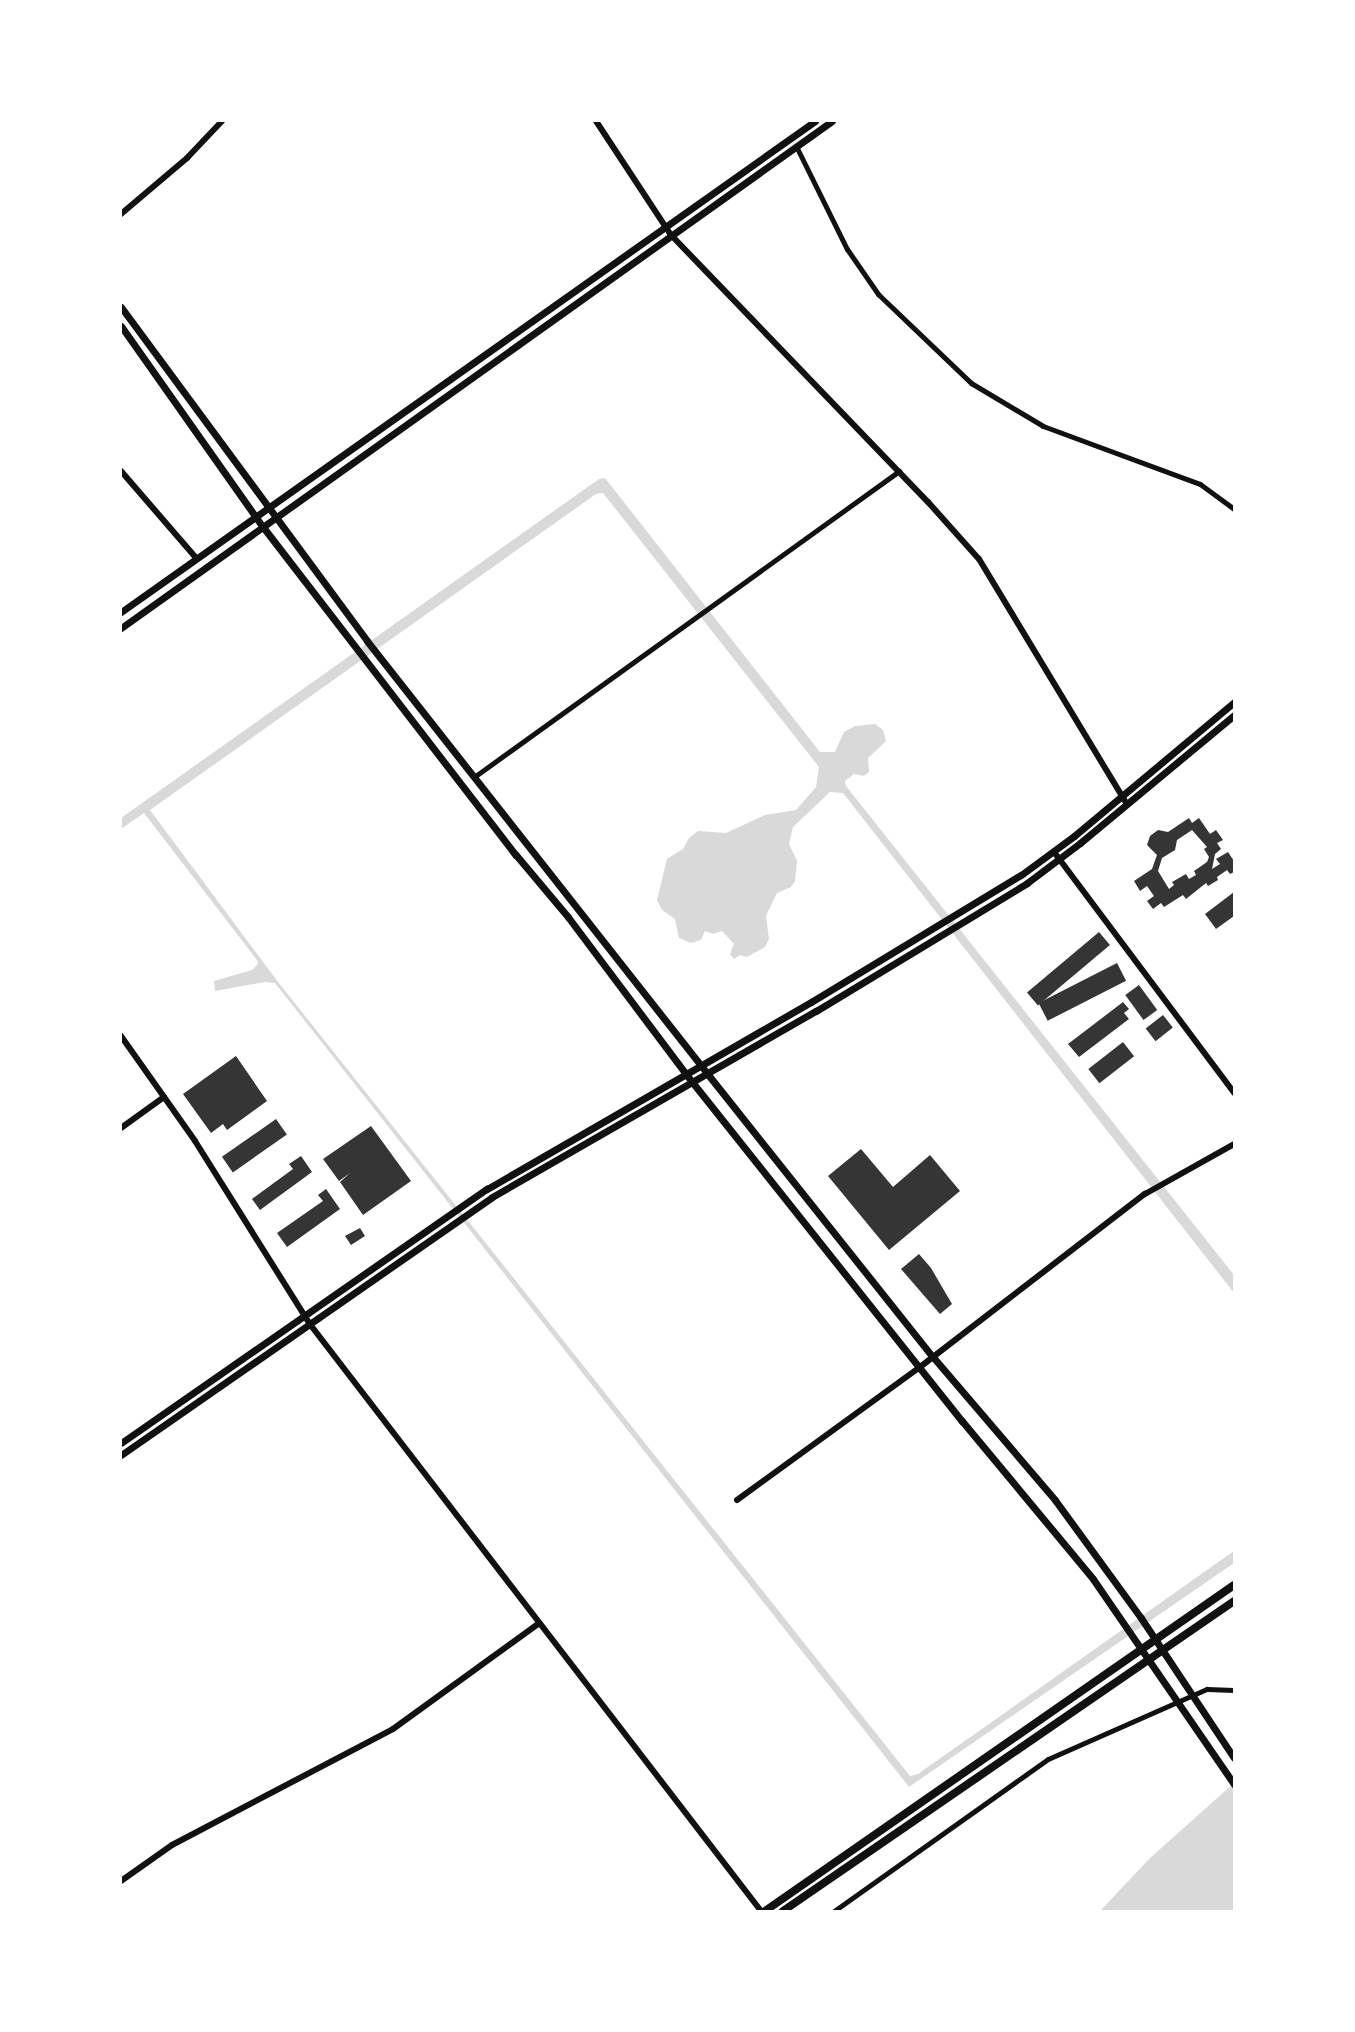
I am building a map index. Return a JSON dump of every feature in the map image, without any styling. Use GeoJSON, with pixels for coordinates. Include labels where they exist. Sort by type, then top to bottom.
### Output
{"type":"FeatureCollection","features":[{"type":"Feature","properties":{"kind":"main road"},"geometry":{"type":"LineString","coordinates":[[121,612],[815,121]]}},
{"type":"Feature","properties":{"kind":"main road"},"geometry":{"type":"LineString","coordinates":[[121,628],[832,121]]}},
{"type":"Feature","properties":{"kind":"main road"},"geometry":{"type":"LineString","coordinates":[[121,307],[370,644],[474,778],[933,1357],[1055,1500],[1141,1618],[1234,1758]]}},
{"type":"Feature","properties":{"kind":"main road"},"geometry":{"type":"LineString","coordinates":[[121,326],[263,527],[516,855],[568,917],[691,1081],[920,1367],[1069,1547],[1234,1784]]}},
{"type":"Feature","properties":{"kind":"main road"},"geometry":{"type":"LineString","coordinates":[[121,1443],[449,1213],[971,907],[1054,852],[1234,702]]}},
{"type":"Feature","properties":{"kind":"main road"},"geometry":{"type":"LineString","coordinates":[[121,1455],[467,1213],[925,946],[1060,860],[1234,715]]}},
{"type":"Feature","properties":{"kind":"main road"},"geometry":{"type":"LineString","coordinates":[[763,1911],[1234,1585]]}},
{"type":"Feature","properties":{"kind":"main road"},"geometry":{"type":"LineString","coordinates":[[783,1911],[1234,1601]]}},
{"type":"Feature","properties":{"kind":"street"},"geometry":{"type":"LineString","coordinates":[[121,214],[187,158],[222,121]]}},
{"type":"Feature","properties":{"kind":"street"},"geometry":{"type":"LineString","coordinates":[[596,121],[671,235],[899,471],[990,575],[1127,804]]}},
{"type":"Feature","properties":{"kind":"street"},"geometry":{"type":"LineString","coordinates":[[796,146],[851,255],[878,294],[971,383],[1043,426],[1200,484],[1234,509]]}},
{"type":"Feature","properties":{"kind":"street"},"geometry":{"type":"LineString","coordinates":[[121,471],[197,559]]}},
{"type":"Feature","properties":{"kind":"street"},"geometry":{"type":"LineString","coordinates":[[474,778],[899,471]]}},
{"type":"Feature","properties":{"kind":"street"},"geometry":{"type":"LineString","coordinates":[[1054,852],[1234,1093]]}},
{"type":"Feature","properties":{"kind":"street"},"geometry":{"type":"LineString","coordinates":[[121,1036],[195,1141],[309,1323],[538,1624],[763,1911]]}},
{"type":"Feature","properties":{"kind":"street"},"geometry":{"type":"LineString","coordinates":[[121,1128],[164,1097]]}},
{"type":"Feature","properties":{"kind":"street"},"geometry":{"type":"LineString","coordinates":[[737,1500],[920,1367],[1149,1191],[1234,1144]]}},
{"type":"Feature","properties":{"kind":"street"},"geometry":{"type":"LineString","coordinates":[[121,1881],[172,1845],[393,1729],[538,1624]]}},
{"type":"Feature","properties":{"kind":"street"},"geometry":{"type":"LineString","coordinates":[[834,1911],[1048,1759],[1206,1689],[1234,1690]]}},
{"type":"Feature","properties":{"kind":"shaded area"},"geometry":{"type":"Polygon","coordinates":[[[605,478],[820,752],[835,752],[844,732],[855,726],[875,724],[883,730],[886,741],[868,758],[869,772],[864,776],[854,774],[845,781],[846,786],[1234,1275],[1234,1293],[843,793],[830,792],[793,827],[789,844],[797,861],[795,881],[791,887],[777,893],[766,916],[769,939],[765,947],[747,957],[740,955],[734,959],[730,954],[734,944],[722,931],[713,934],[705,931],[701,940],[691,943],[679,938],[675,919],[662,910],[657,900],[667,859],[683,849],[689,838],[698,831],[726,833],[765,815],[796,810],[816,787],[819,767],[603,493],[596,494],[150,810],[278,982],[910,1776],[918,1774],[1234,1551],[1234,1563],[909,1787],[275,983],[265,982],[215,991],[214,981],[252,970],[258,964],[257,960],[144,813],[121,829],[121,818],[599,479],[605,478]]]}},
{"type":"Feature","properties":{"kind":"shaded area"},"geometry":{"type":"Polygon","coordinates":[[[1234,1783],[1234,1911],[1100,1911],[1150,1858],[1234,1783]]]}},
{"type":"Feature","properties":{"kind":"building"},"geometry":{"type":"Polygon","coordinates":[[[1189,818],[1192,823],[1199,818],[1210,834],[1216,830],[1223,840],[1217,843],[1221,849],[1215,854],[1212,869],[1220,864],[1216,859],[1228,852],[1234,861],[1234,872],[1230,874],[1227,870],[1217,877],[1218,880],[1208,886],[1206,883],[1186,899],[1183,895],[1164,907],[1161,903],[1153,909],[1147,901],[1154,896],[1147,886],[1140,891],[1134,881],[1152,869],[1157,855],[1147,845],[1150,836],[1158,830],[1168,832],[1189,818]],[[1192,830],[1177,840],[1175,850],[1162,858],[1158,871],[1169,889],[1174,885],[1172,882],[1186,874],[1189,879],[1196,875],[1194,871],[1207,862],[1209,857],[1204,849],[1207,847],[1192,830]]]}},
{"type":"Feature","properties":{"kind":"building"},"geometry":{"type":"Polygon","coordinates":[[[1234,892],[1234,916],[1216,929],[1205,914],[1234,892]]]}},
{"type":"Feature","properties":{"kind":"building"},"geometry":{"type":"Polygon","coordinates":[[[1099,932],[1110,945],[1038,1005],[1027,992],[1099,932]]]}},
{"type":"Feature","properties":{"kind":"building"},"geometry":{"type":"Polygon","coordinates":[[[1117,963],[1126,981],[1048,1021],[1039,1003],[1117,963]]]}},
{"type":"Feature","properties":{"kind":"building"},"geometry":{"type":"Polygon","coordinates":[[[1139,985],[1157,1010],[1143,1020],[1125,995],[1139,985]]]}},
{"type":"Feature","properties":{"kind":"building"},"geometry":{"type":"Polygon","coordinates":[[[1123,1002],[1129,1009],[1124,1013],[1129,1019],[1079,1057],[1068,1044],[1123,1002]]]}},
{"type":"Feature","properties":{"kind":"building"},"geometry":{"type":"Polygon","coordinates":[[[1163,1015],[1173,1028],[1156,1041],[1146,1029],[1163,1015]]]}},
{"type":"Feature","properties":{"kind":"building"},"geometry":{"type":"Polygon","coordinates":[[[1123,1042],[1134,1056],[1099,1083],[1088,1069],[1123,1042]]]}},
{"type":"Feature","properties":{"kind":"building"},"geometry":{"type":"Polygon","coordinates":[[[236,1056],[267,1101],[227,1130],[223,1124],[211,1133],[183,1094],[236,1056]]]}},
{"type":"Feature","properties":{"kind":"building"},"geometry":{"type":"Polygon","coordinates":[[[276,1119],[287,1135],[233,1172],[222,1157],[276,1119]]]}},
{"type":"Feature","properties":{"kind":"building"},"geometry":{"type":"Polygon","coordinates":[[[371,1126],[411,1181],[363,1215],[340,1182],[350,1173],[339,1181],[323,1159],[371,1126]]]}},
{"type":"Feature","properties":{"kind":"building"},"geometry":{"type":"Polygon","coordinates":[[[861,1149],[893,1187],[930,1155],[960,1191],[889,1250],[828,1176],[861,1149]]]}},
{"type":"Feature","properties":{"kind":"building"},"geometry":{"type":"Polygon","coordinates":[[[301,1156],[312,1172],[260,1210],[252,1199],[293,1169],[289,1164],[301,1156]]]}},
{"type":"Feature","properties":{"kind":"building"},"geometry":{"type":"Polygon","coordinates":[[[326,1189],[340,1209],[287,1247],[277,1233],[323,1201],[318,1195],[326,1189]]]}},
{"type":"Feature","properties":{"kind":"building"},"geometry":{"type":"Polygon","coordinates":[[[360,1228],[365,1236],[351,1245],[345,1236],[360,1228]]]}},
{"type":"Feature","properties":{"kind":"building"},"geometry":{"type":"Polygon","coordinates":[[[919,1254],[931,1268],[952,1304],[940,1314],[901,1269],[919,1254]]]}}]}
